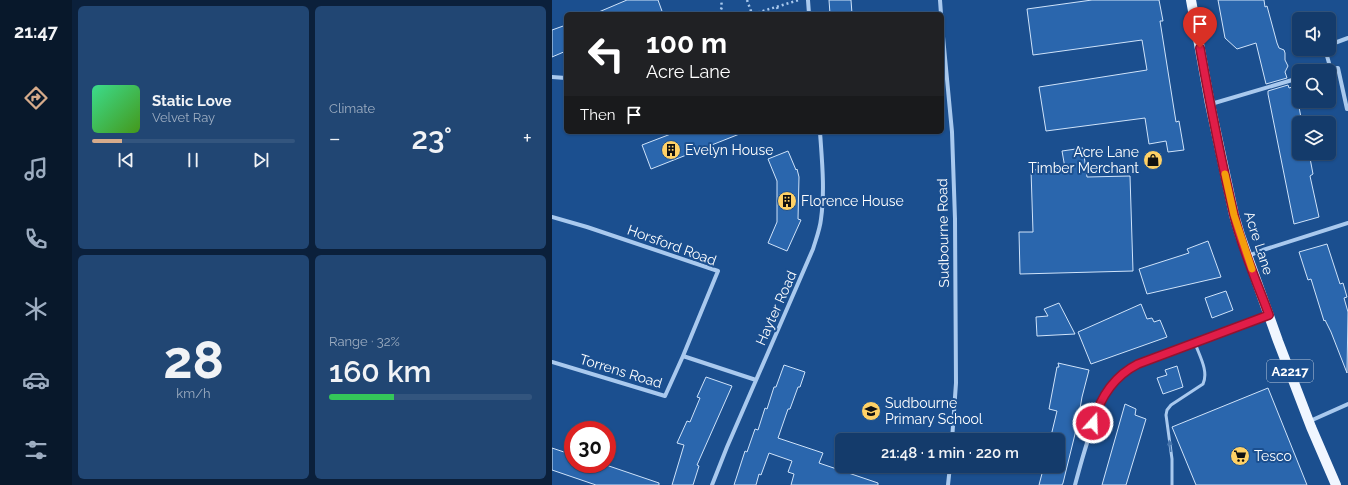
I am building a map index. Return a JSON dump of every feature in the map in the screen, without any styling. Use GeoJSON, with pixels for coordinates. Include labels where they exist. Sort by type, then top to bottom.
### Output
{"type":"FeatureCollection","features":[{"type":"Feature","properties":{"kind":"main road","name":"Acre Lane"},"geometry":{"type":"LineString","coordinates":[[1191,0],[1210,104],[1234,215],[1247,257],[1309,422],[1336,485]]}},
{"type":"Feature","properties":{"kind":"street"},"geometry":{"type":"LineString","coordinates":[[808,0],[809,12]]}},
{"type":"Feature","properties":{"kind":"street"},"geometry":{"type":"LineString","coordinates":[[940,0],[941,12]]}},
{"type":"Feature","properties":{"kind":"street"},"geometry":{"type":"LineString","coordinates":[[1336,42],[1348,38]]}},
{"type":"Feature","properties":{"kind":"street","name":"Sudbourne Road"},"geometry":{"type":"LineString","coordinates":[[944,62],[952,132],[955,220],[956,382],[952,433]]}},
{"type":"Feature","properties":{"kind":"street"},"geometry":{"type":"LineString","coordinates":[[1336,68],[1338,68],[1348,109]]}},
{"type":"Feature","properties":{"kind":"street"},"geometry":{"type":"LineString","coordinates":[[552,77],[564,78]]}},
{"type":"Feature","properties":{"kind":"street"},"geometry":{"type":"LineString","coordinates":[[1210,104],[1292,80]]}},
{"type":"Feature","properties":{"kind":"street","name":"Hayter Road"},"geometry":{"type":"LineString","coordinates":[[712,485],[727,447],[808,262],[818,235],[821,220],[823,184],[820,134]]}},
{"type":"Feature","properties":{"kind":"street","name":"Horsford Road"},"geometry":{"type":"LineString","coordinates":[[552,217],[587,227],[718,271],[683,356]]}},
{"type":"Feature","properties":{"kind":"street"},"geometry":{"type":"LineString","coordinates":[[1247,257],[1263,250],[1348,223]]}},
{"type":"Feature","properties":{"kind":"street"},"geometry":{"type":"LineString","coordinates":[[1075,485],[1096,412],[1103,396],[1111,385],[1128,369],[1269,315]]}},
{"type":"Feature","properties":{"kind":"street"},"geometry":{"type":"LineString","coordinates":[[683,356],[756,380]]}},
{"type":"Feature","properties":{"kind":"street","name":"Torrens Road"},"geometry":{"type":"LineString","coordinates":[[552,362],[665,396],[683,356]]}},
{"type":"Feature","properties":{"kind":"street"},"geometry":{"type":"LineString","coordinates":[[1309,422],[1348,404]]}},
{"type":"Feature","properties":{"kind":"street"},"geometry":{"type":"LineString","coordinates":[[948,485],[949,473]]}},
{"type":"Feature","properties":{"kind":"lane"},"geometry":{"type":"LineString","coordinates":[[1172,485],[1172,459],[1166,415],[1167,410],[1171,406],[1203,384],[1206,378],[1205,370],[1195,343]]}},
{"type":"Feature","properties":{"kind":"path"},"geometry":{"type":"LineString","coordinates":[[720,12],[722,7],[721,0]]}},
{"type":"Feature","properties":{"kind":"path"},"geometry":{"type":"LineString","coordinates":[[747,0],[752,12]]}},
{"type":"Feature","properties":{"kind":"path"},"geometry":{"type":"LineString","coordinates":[[760,12],[800,0]]}},
{"type":"Feature","properties":{"kind":"path"},"geometry":{"type":"LineString","coordinates":[[777,7],[778,12]]}},
{"type":"Feature","properties":{"kind":"building"},"geometry":{"type":"Polygon","coordinates":[[[627,0],[658,0],[662,12],[599,12],[627,0]]]}},
{"type":"Feature","properties":{"kind":"building"},"geometry":{"type":"Polygon","coordinates":[[[829,0],[851,0],[852,12],[830,12],[829,0]]]}},
{"type":"Feature","properties":{"kind":"building"},"geometry":{"type":"Polygon","coordinates":[[[1092,0],[1159,0],[1163,21],[1160,21],[1176,122],[1179,121],[1184,150],[1168,152],[1166,141],[1149,144],[1145,118],[1046,131],[1039,87],[1147,70],[1142,40],[1033,55],[1027,9],[1092,0]]]}},
{"type":"Feature","properties":{"kind":"building"},"geometry":{"type":"Polygon","coordinates":[[[1218,0],[1264,0],[1277,43],[1279,48],[1284,50],[1285,53],[1285,60],[1288,66],[1285,72],[1287,78],[1266,84],[1256,43],[1237,49],[1225,38],[1218,0]]]}},
{"type":"Feature","properties":{"kind":"building"},"geometry":{"type":"Polygon","coordinates":[[[564,26],[564,52],[552,57],[552,30],[564,26]]]}},
{"type":"Feature","properties":{"kind":"building"},"geometry":{"type":"Polygon","coordinates":[[[1288,85],[1289,88],[1292,87],[1292,108],[1299,108],[1301,116],[1292,116],[1292,160],[1310,160],[1313,174],[1310,176],[1319,217],[1294,224],[1268,91],[1288,85]]]}},
{"type":"Feature","properties":{"kind":"building","name":"Evelyn House"},"geometry":{"type":"Polygon","coordinates":[[[671,134],[739,134],[651,169],[642,145],[671,134]]]}},
{"type":"Feature","properties":{"kind":"building"},"geometry":{"type":"Polygon","coordinates":[[[1083,148],[1087,177],[1130,176],[1133,271],[1020,274],[1019,232],[1033,232],[1031,170],[1065,168],[1062,151],[1083,148]]]}},
{"type":"Feature","properties":{"kind":"building","name":"Florence House"},"geometry":{"type":"Polygon","coordinates":[[[788,151],[796,170],[797,169],[799,177],[798,219],[801,220],[787,251],[768,243],[777,222],[777,181],[768,159],[788,151]]]}},
{"type":"Feature","properties":{"kind":"building"},"geometry":{"type":"Polygon","coordinates":[[[1208,241],[1221,277],[1147,294],[1139,269],[1189,253],[1187,249],[1208,241]]]}},
{"type":"Feature","properties":{"kind":"building"},"geometry":{"type":"Polygon","coordinates":[[[1327,244],[1340,284],[1343,283],[1347,297],[1344,298],[1348,312],[1347,373],[1331,332],[1325,320],[1324,321],[1311,279],[1308,280],[1299,252],[1327,244]]]}},
{"type":"Feature","properties":{"kind":"building"},"geometry":{"type":"Polygon","coordinates":[[[1226,291],[1233,310],[1212,318],[1205,298],[1226,291]]]}},
{"type":"Feature","properties":{"kind":"building"},"geometry":{"type":"Polygon","coordinates":[[[1059,303],[1075,334],[1037,336],[1036,317],[1048,316],[1044,309],[1059,303]]]}},
{"type":"Feature","properties":{"kind":"building"},"geometry":{"type":"Polygon","coordinates":[[[1141,304],[1147,319],[1152,318],[1154,322],[1160,320],[1167,337],[1091,364],[1078,332],[1141,304]]]}},
{"type":"Feature","properties":{"kind":"building"},"geometry":{"type":"Polygon","coordinates":[[[1058,363],[1089,370],[1063,483],[1062,485],[1039,485],[1042,473],[1065,473],[1065,433],[1052,433],[1057,411],[1049,409],[1057,367],[1059,367],[1058,363]]]}},
{"type":"Feature","properties":{"kind":"building"},"geometry":{"type":"Polygon","coordinates":[[[784,365],[805,372],[790,409],[788,409],[778,438],[823,453],[819,463],[835,468],[835,473],[848,473],[878,483],[878,485],[791,485],[794,474],[788,472],[792,461],[769,453],[761,475],[759,474],[756,485],[734,485],[745,451],[747,452],[755,429],[758,430],[765,408],[767,409],[774,387],[776,387],[784,365]]]}},
{"type":"Feature","properties":{"kind":"building"},"geometry":{"type":"Polygon","coordinates":[[[1177,366],[1183,387],[1163,394],[1157,378],[1167,375],[1165,370],[1177,366]]]}},
{"type":"Feature","properties":{"kind":"building"},"geometry":{"type":"Polygon","coordinates":[[[706,377],[732,386],[697,465],[699,466],[693,485],[672,485],[684,445],[677,443],[687,421],[690,422],[700,398],[697,397],[706,377]]]}},
{"type":"Feature","properties":{"kind":"building","name":"Tesco"},"geometry":{"type":"Polygon","coordinates":[[[1268,388],[1307,485],[1196,485],[1172,427],[1268,388]]]}},
{"type":"Feature","properties":{"kind":"building"},"geometry":{"type":"Polygon","coordinates":[[[1125,404],[1136,409],[1135,415],[1146,419],[1126,485],[1102,485],[1125,404]]]}},
{"type":"Feature","properties":{"kind":"building"},"geometry":{"type":"Polygon","coordinates":[[[552,448],[564,452],[564,473],[616,473],[616,468],[659,483],[659,485],[596,485],[552,470],[552,448]]]}},
{"type":"Feature","properties":{"kind":"slow traffic"},"geometry":{"type":"LineString","coordinates":[[1225,174],[1234,215],[1252,269]]}},
{"type":"Feature","properties":{"kind":"place","name":"Evelyn House"},"geometry":{"type":"Point","coordinates":[671,150]}},
{"type":"Feature","properties":{"kind":"place","name":"Acre Lane Timber Merchant"},"geometry":{"type":"Point","coordinates":[1153,160]}},
{"type":"Feature","properties":{"kind":"place","name":"Florence House"},"geometry":{"type":"Point","coordinates":[787,201]}},
{"type":"Feature","properties":{"kind":"place","name":"Sudbourne Primary School"},"geometry":{"type":"Point","coordinates":[871,411]}},
{"type":"Feature","properties":{"kind":"place","name":"Tesco"},"geometry":{"type":"Point","coordinates":[1240,456]}},
{"type":"Feature","properties":{"kind":"route"},"geometry":{"type":"LineString","coordinates":[[1093,423],[1103,396],[1111,385],[1128,369],[1269,315],[1247,257],[1234,215],[1210,104],[1200,48]]}}]}
